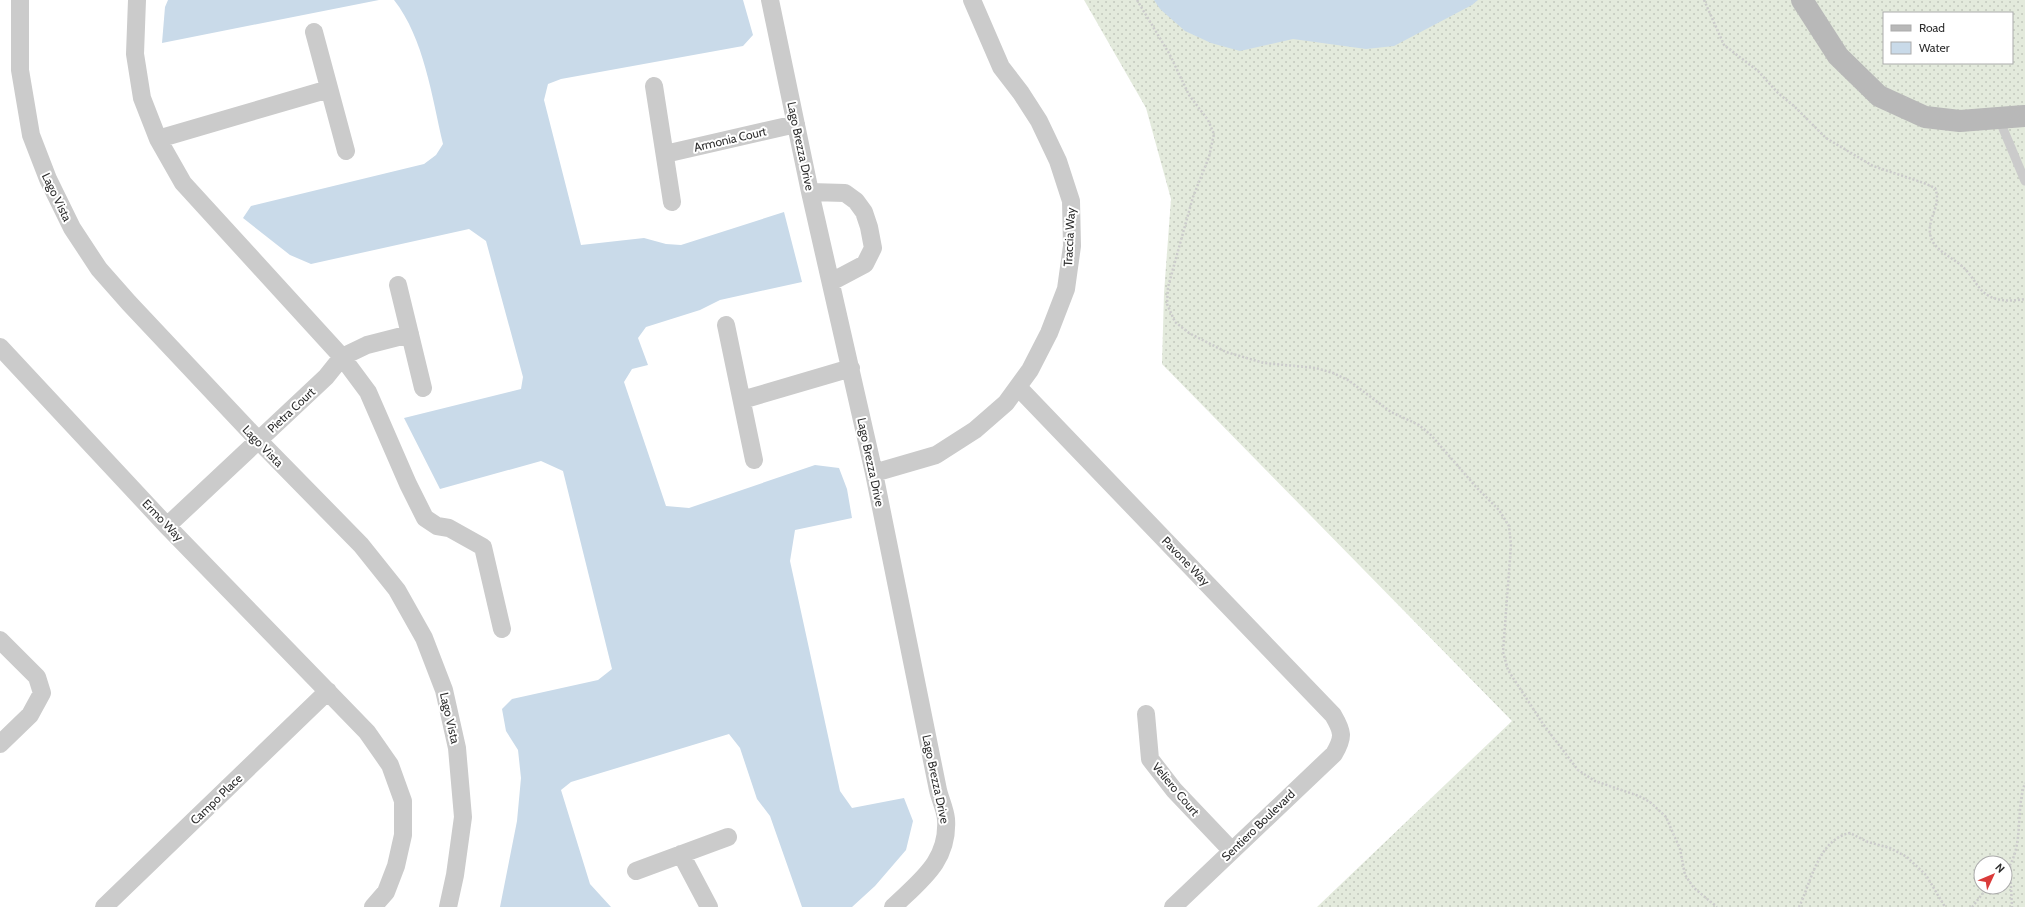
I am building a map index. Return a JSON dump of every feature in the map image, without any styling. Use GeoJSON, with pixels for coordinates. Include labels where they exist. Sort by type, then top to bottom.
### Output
{"type":"FeatureCollection","features":[{"type":"Feature","properties":{"kind":"street","name":"Lago Vista"},"geometry":{"type":"LineString","coordinates":[[20,0],[20,70],[31,135],[48,179],[72,228],[99,269],[258,440],[361,545],[397,590],[424,638],[444,690],[457,748],[463,817],[455,875],[448,907]]}},
{"type":"Feature","properties":{"kind":"street"},"geometry":{"type":"LineString","coordinates":[[137,0],[135,54],[142,98],[158,139],[183,183],[342,358],[368,392],[408,484],[425,518],[437,526],[449,528],[483,547],[502,629]]}},
{"type":"Feature","properties":{"kind":"street","name":"Lago Brezza Drive"},"geometry":{"type":"LineString","coordinates":[[770,0],[810,192],[874,473],[938,790],[946,818],[946,841],[940,857],[900,905]]}},
{"type":"Feature","properties":{"kind":"street","name":"Traccia Way"},"geometry":{"type":"LineString","coordinates":[[874,473],[936,455],[975,430],[1006,403],[1030,370],[1049,333],[1066,289],[1072,246],[1071,201],[1058,161],[1039,121],[1021,93],[1001,68],[972,0]]}},
{"type":"Feature","properties":{"kind":"street"},"geometry":{"type":"LineString","coordinates":[[1802,0],[1838,56],[1879,96],[1925,117],[1960,122],[2025,116]]}},
{"type":"Feature","properties":{"kind":"street"},"geometry":{"type":"LineString","coordinates":[[314,32],[346,151]]}},
{"type":"Feature","properties":{"kind":"street"},"geometry":{"type":"LineString","coordinates":[[654,86],[672,202]]}},
{"type":"Feature","properties":{"kind":"street"},"geometry":{"type":"LineString","coordinates":[[158,139],[329,89]]}},
{"type":"Feature","properties":{"kind":"street","name":"Armonia Court"},"geometry":{"type":"LineString","coordinates":[[665,154],[796,124]]}},
{"type":"Feature","properties":{"kind":"street"},"geometry":{"type":"LineString","coordinates":[[810,192],[845,193],[856,201],[864,212],[869,227],[873,248],[865,264],[831,282]]}},
{"type":"Feature","properties":{"kind":"street"},"geometry":{"type":"LineString","coordinates":[[398,285],[422,388]]}},
{"type":"Feature","properties":{"kind":"street"},"geometry":{"type":"LineString","coordinates":[[726,325],[754,460]]}},
{"type":"Feature","properties":{"kind":"street","name":"Pietra Court"},"geometry":{"type":"LineString","coordinates":[[167,526],[326,377],[342,358],[367,345],[410,334]]}},
{"type":"Feature","properties":{"kind":"street","name":"Ermo Way"},"geometry":{"type":"LineString","coordinates":[[0,348],[167,526],[367,732],[390,765],[403,800],[403,835],[396,866],[386,892],[374,907]]}},
{"type":"Feature","properties":{"kind":"street"},"geometry":{"type":"LineString","coordinates":[[742,400],[851,368]]}},
{"type":"Feature","properties":{"kind":"street","name":"Pavone Way"},"geometry":{"type":"LineString","coordinates":[[1018,387],[1333,715],[1341,728],[1341,742]]}},
{"type":"Feature","properties":{"kind":"street"},"geometry":{"type":"LineString","coordinates":[[0,640],[37,677],[42,693],[30,715],[0,744]]}},
{"type":"Feature","properties":{"kind":"street","name":"Campo Place"},"geometry":{"type":"LineString","coordinates":[[112,904],[328,691]]}},
{"type":"Feature","properties":{"kind":"street","name":"Veliero Court"},"geometry":{"type":"LineString","coordinates":[[1146,714],[1150,759],[1174,790],[1232,851]]}},
{"type":"Feature","properties":{"kind":"street","name":"Sentiero Boulevard"},"geometry":{"type":"LineString","coordinates":[[1173,907],[1334,754],[1341,742]]}},
{"type":"Feature","properties":{"kind":"street"},"geometry":{"type":"LineString","coordinates":[[636,871],[728,837]]}},
{"type":"Feature","properties":{"kind":"street"},"geometry":{"type":"LineString","coordinates":[[681,854],[709,907]]}},
{"type":"Feature","properties":{"kind":"lane"},"geometry":{"type":"LineString","coordinates":[[1999,119],[2025,181]]}},
{"type":"Feature","properties":{"kind":"path"},"geometry":{"type":"LineString","coordinates":[[1137,0],[1170,55],[1189,95],[1212,126],[1214,134],[1209,157],[1193,198],[1168,287],[1167,304],[1175,322],[1189,333],[1226,352],[1264,363],[1316,368],[1348,380],[1391,412],[1419,425],[1431,434],[1477,488],[1503,515],[1508,526],[1511,545],[1503,652],[1508,670],[1543,724],[1578,770],[1595,781],[1639,796],[1650,802],[1666,816],[1680,849],[1685,875],[1694,888],[1717,907]]}},
{"type":"Feature","properties":{"kind":"path"},"geometry":{"type":"LineString","coordinates":[[1704,0],[1724,45],[1758,71],[1778,93],[1794,106],[1826,138],[1873,166],[1924,182],[1935,188],[1938,199],[1930,229],[1932,239],[1944,253],[1966,270],[1982,291],[1999,300],[2025,299]]}},
{"type":"Feature","properties":{"kind":"path"},"geometry":{"type":"LineString","coordinates":[[2013,855],[2017,840],[2021,794],[2025,782]]}},
{"type":"Feature","properties":{"kind":"path"},"geometry":{"type":"LineString","coordinates":[[1799,907],[1817,860],[1838,838],[1850,833],[1868,842],[1890,848],[1907,857],[1926,875],[1945,907]]}},
{"type":"Feature","properties":{"kind":"path"},"geometry":{"type":"LineString","coordinates":[[1972,907],[1982,895]]}},
{"type":"Feature","properties":{"kind":"path"},"geometry":{"type":"LineString","coordinates":[[2011,895],[2012,907]]}},
{"type":"Feature","properties":{"kind":"shaded area"},"geometry":{"type":"Polygon","coordinates":[[[1084,0],[2025,0],[2025,907],[1317,907],[1512,721],[1162,364],[1164,293],[1171,199],[1146,108],[1084,0]]]}},
{"type":"Feature","properties":{"kind":"water"},"geometry":{"type":"Polygon","coordinates":[[[168,0],[379,0],[162,43],[165,7],[168,0]]]}},
{"type":"Feature","properties":{"kind":"water"},"geometry":{"type":"Polygon","coordinates":[[[394,0],[743,0],[753,35],[743,46],[561,79],[548,84],[544,100],[581,245],[644,238],[666,244],[681,245],[784,212],[802,282],[720,300],[700,310],[646,327],[638,338],[648,365],[632,369],[624,382],[666,506],[689,508],[815,465],[839,468],[847,489],[852,518],[795,530],[790,561],[840,791],[852,808],[904,798],[913,821],[906,850],[875,886],[852,907],[802,907],[770,816],[757,799],[740,748],[729,734],[571,782],[561,790],[590,884],[611,907],[500,907],[517,821],[521,778],[518,750],[506,731],[502,709],[512,699],[598,680],[612,669],[563,471],[541,461],[440,489],[404,418],[521,389],[523,377],[486,241],[469,229],[311,264],[290,255],[243,218],[251,206],[424,164],[436,155],[443,144],[426,69],[413,32],[394,0]]]}},
{"type":"Feature","properties":{"kind":"water"},"geometry":{"type":"Polygon","coordinates":[[[1154,0],[1478,0],[1472,5],[1394,46],[1366,49],[1293,39],[1240,51],[1211,43],[1185,31],[1160,9],[1154,0]]]}}]}
